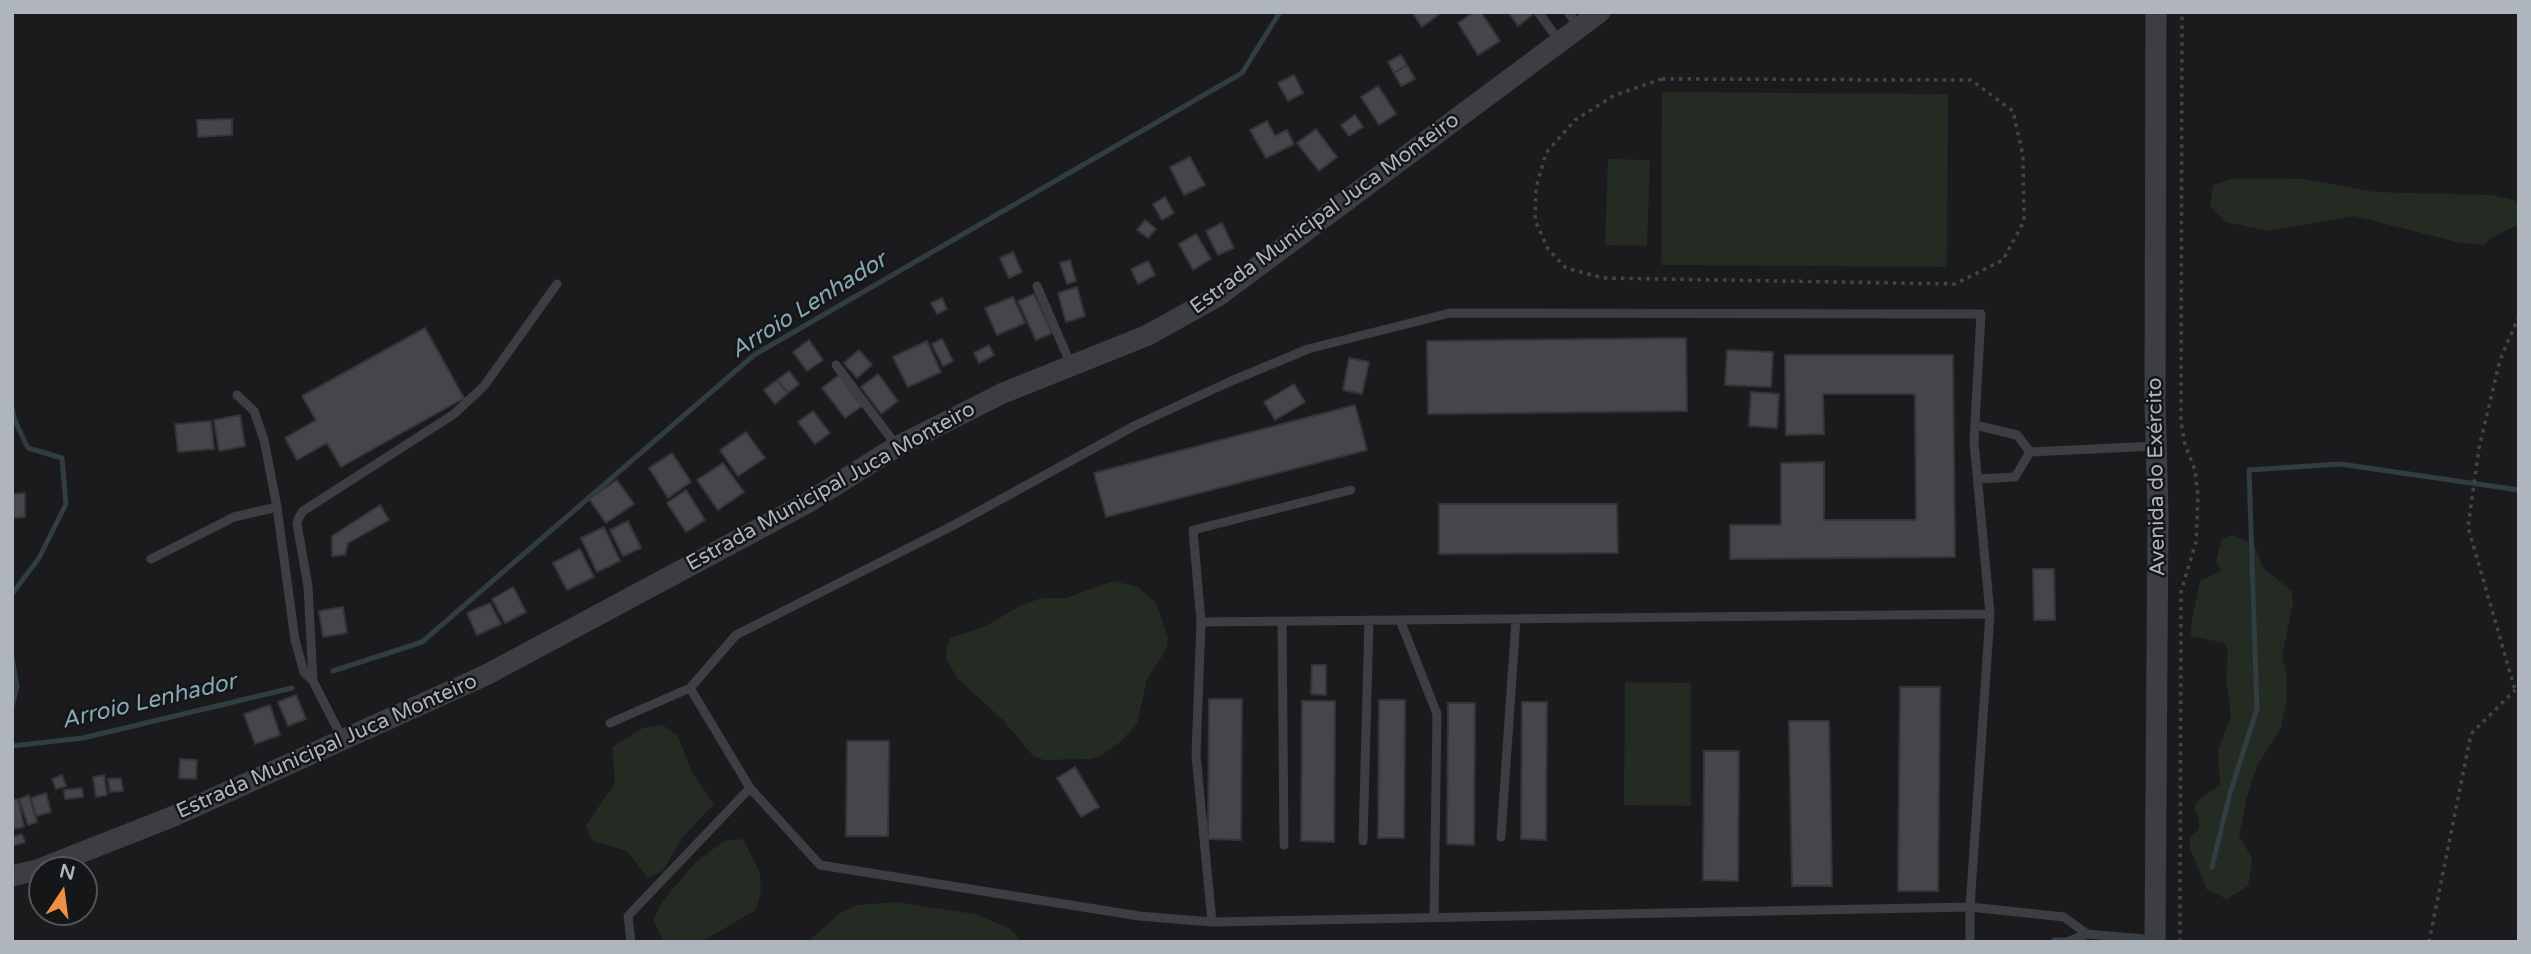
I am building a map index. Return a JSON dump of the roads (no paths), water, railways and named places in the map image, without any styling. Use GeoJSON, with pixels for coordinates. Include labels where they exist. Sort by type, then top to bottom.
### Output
{"type":"FeatureCollection","features":[{"type":"Feature","properties":{"kind":"street","name":"Estrada Municipal Juca Monteiro"},"geometry":{"type":"LineString","coordinates":[[12,876],[37,870],[174,816],[486,675],[807,503],[897,447],[1003,393],[1147,335],[1218,296],[1561,43],[1573,20],[1600,12]]}},
{"type":"Feature","properties":{"kind":"street","name":"Avenida do Exército"},"geometry":{"type":"LineString","coordinates":[[2155,941],[2158,542],[2156,12]]}},
{"type":"Feature","properties":{"kind":"lane"},"geometry":{"type":"LineString","coordinates":[[1538,12],[1561,43]]}},
{"type":"Feature","properties":{"kind":"lane"},"geometry":{"type":"LineString","coordinates":[[313,681],[308,586],[297,524],[299,517],[454,414],[484,386],[557,284]]}},
{"type":"Feature","properties":{"kind":"lane"},"geometry":{"type":"LineString","coordinates":[[1037,286],[1071,365]]}},
{"type":"Feature","properties":{"kind":"lane"},"geometry":{"type":"LineString","coordinates":[[610,723],[690,688],[736,635],[956,524],[1134,426],[1308,349],[1450,313],[1982,314],[1975,425],[1990,614],[1970,907],[1970,942]]}},
{"type":"Feature","properties":{"kind":"lane"},"geometry":{"type":"LineString","coordinates":[[836,365],[897,447]]}},
{"type":"Feature","properties":{"kind":"lane"},"geometry":{"type":"LineString","coordinates":[[237,395],[254,411],[260,423],[277,507],[295,640],[304,672],[313,681],[343,741]]}},
{"type":"Feature","properties":{"kind":"lane"},"geometry":{"type":"LineString","coordinates":[[1975,425],[2017,435],[2030,452]]}},
{"type":"Feature","properties":{"kind":"lane"},"geometry":{"type":"LineString","coordinates":[[2030,452],[2156,446]]}},
{"type":"Feature","properties":{"kind":"lane"},"geometry":{"type":"LineString","coordinates":[[1978,479],[2015,477],[2030,452]]}},
{"type":"Feature","properties":{"kind":"lane"},"geometry":{"type":"LineString","coordinates":[[1212,922],[1196,755],[1201,622],[1193,530],[1351,490]]}},
{"type":"Feature","properties":{"kind":"lane"},"geometry":{"type":"LineString","coordinates":[[151,559],[234,517],[277,507]]}},
{"type":"Feature","properties":{"kind":"lane"},"geometry":{"type":"LineString","coordinates":[[1201,622],[1990,614]]}},
{"type":"Feature","properties":{"kind":"lane"},"geometry":{"type":"LineString","coordinates":[[1501,837],[1516,619]]}},
{"type":"Feature","properties":{"kind":"lane"},"geometry":{"type":"LineString","coordinates":[[1363,841],[1369,620]]}},
{"type":"Feature","properties":{"kind":"lane"},"geometry":{"type":"LineString","coordinates":[[1400,620],[1437,714],[1434,918]]}},
{"type":"Feature","properties":{"kind":"lane"},"geometry":{"type":"LineString","coordinates":[[1282,621],[1284,845]]}},
{"type":"Feature","properties":{"kind":"lane"},"geometry":{"type":"LineString","coordinates":[[690,688],[751,788],[820,864],[1139,916],[1212,922],[1970,907],[2064,917],[2087,938]]}},
{"type":"Feature","properties":{"kind":"lane"},"geometry":{"type":"LineString","coordinates":[[631,942],[628,916],[751,788]]}},
{"type":"Feature","properties":{"kind":"lane"},"geometry":{"type":"LineString","coordinates":[[2055,942],[2087,938],[2155,941]]}},
{"type":"Feature","properties":{"kind":"waterway","name":"Arroio Lenhador"},"geometry":{"type":"LineString","coordinates":[[333,671],[422,642],[754,355],[1242,73],[1280,12]]}},
{"type":"Feature","properties":{"kind":"waterway"},"geometry":{"type":"LineString","coordinates":[[12,407],[15,421],[28,448],[62,458],[66,504],[39,558],[12,594]]}},
{"type":"Feature","properties":{"kind":"waterway"},"geometry":{"type":"LineString","coordinates":[[2212,867],[2230,793],[2257,709],[2249,470],[2340,464],[2519,490]]}},
{"type":"Feature","properties":{"kind":"waterway"},"geometry":{"type":"LineString","coordinates":[[12,657],[17,687],[12,706]]}},
{"type":"Feature","properties":{"kind":"waterway","name":"Arroio Lenhador"},"geometry":{"type":"LineString","coordinates":[[12,746],[83,738],[292,688]]}}]}
